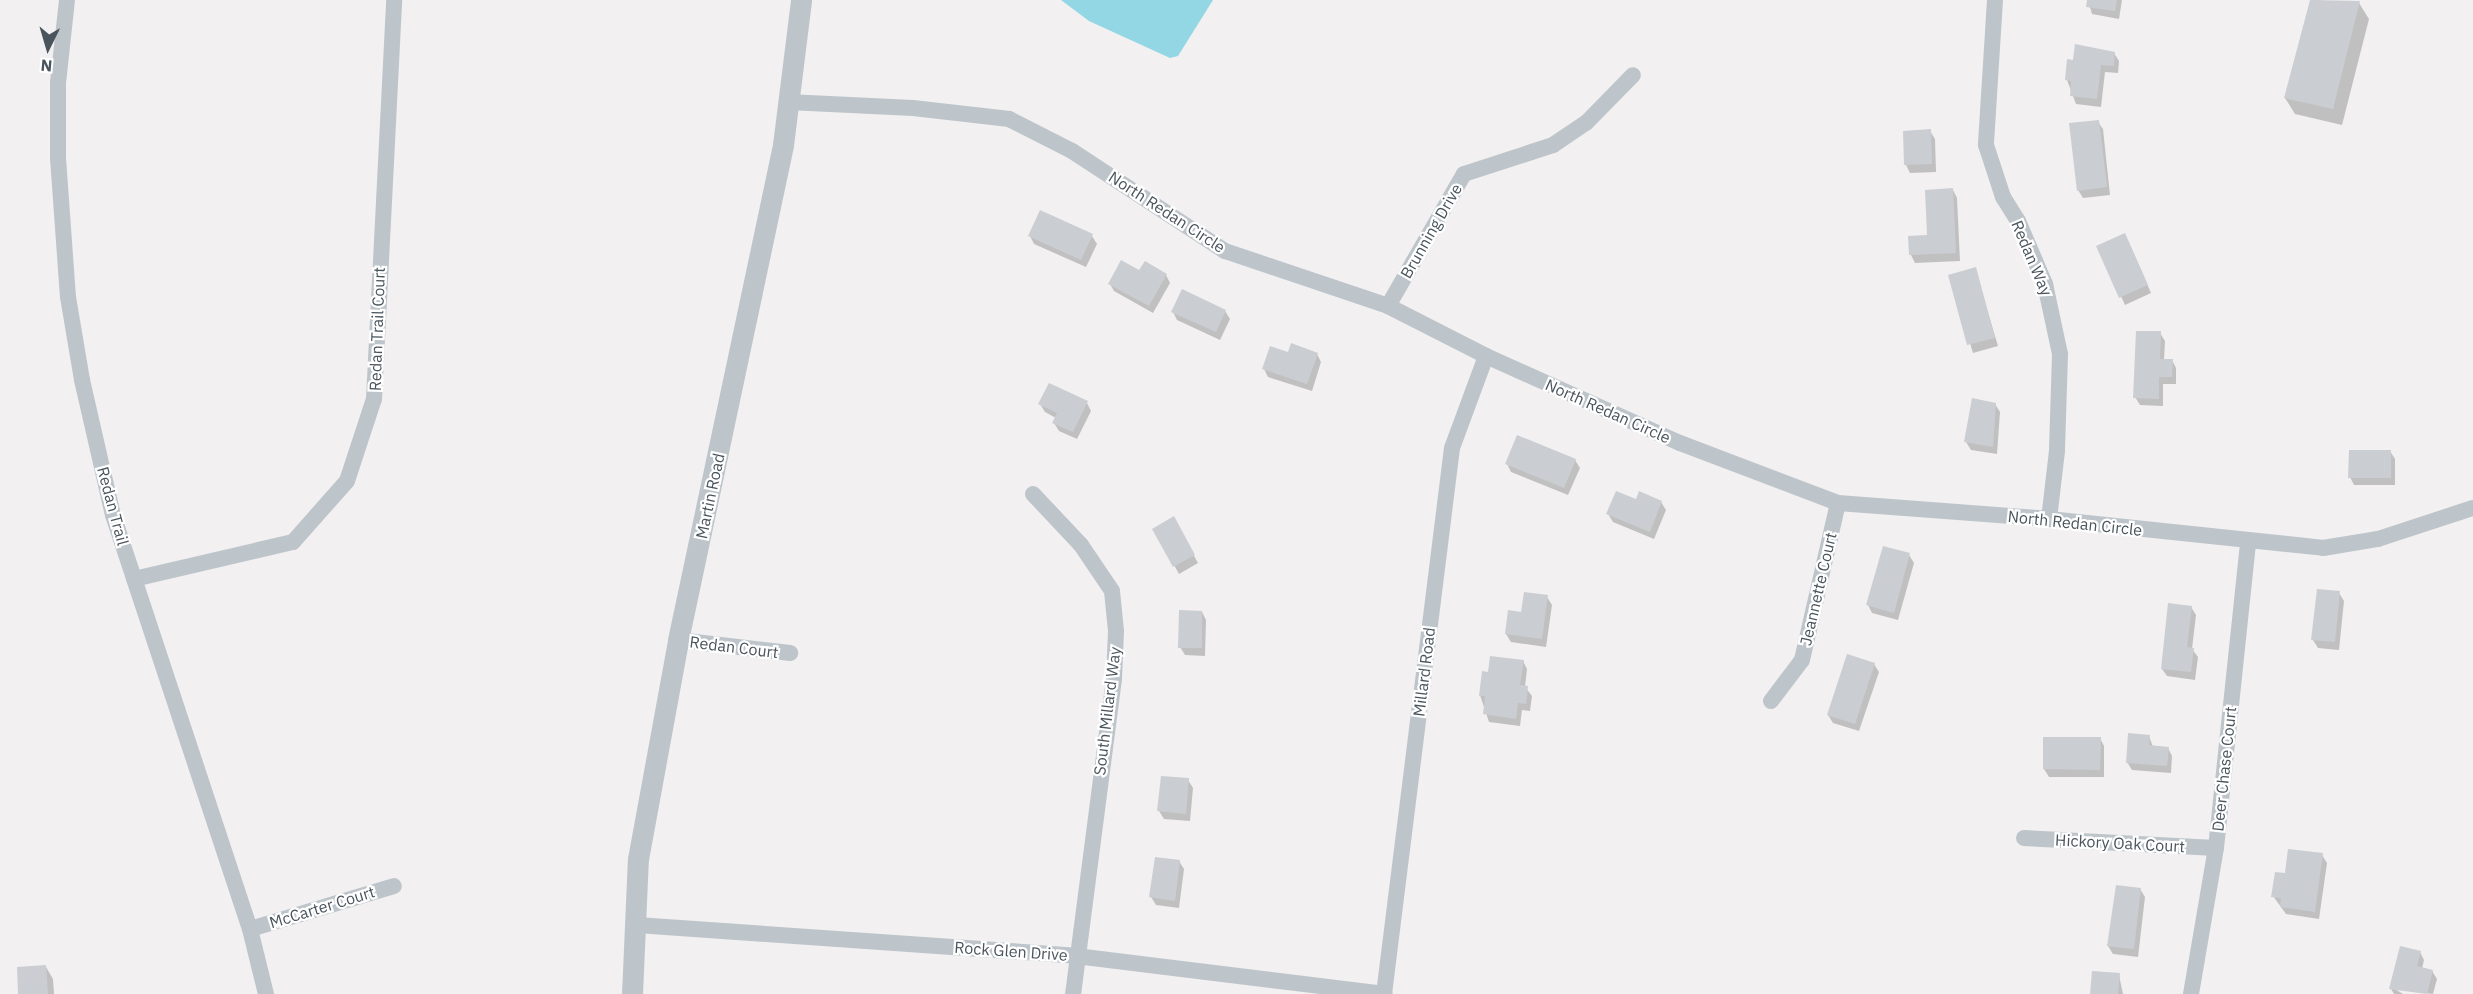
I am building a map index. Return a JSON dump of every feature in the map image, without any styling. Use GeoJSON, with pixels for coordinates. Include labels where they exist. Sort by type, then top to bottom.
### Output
{"type":"FeatureCollection","features":[{"type":"Feature","properties":{"kind":"street","name":"Redan Trail"},"geometry":{"type":"LineString","coordinates":[[67,0],[58,84],[58,158],[67,286],[92,425],[113,515],[250,929],[266,994]]}},
{"type":"Feature","properties":{"kind":"street","name":"Redan Trail Court"},"geometry":{"type":"LineString","coordinates":[[134,579],[292,542],[347,481],[374,399],[394,0]]}},
{"type":"Feature","properties":{"kind":"street","name":"Martin Road"},"geometry":{"type":"LineString","coordinates":[[632,994],[637,925],[638,859],[678,640],[751,306],[788,102],[801,0]]}},
{"type":"Feature","properties":{"kind":"street","name":"Redan Way"},"geometry":{"type":"LineString","coordinates":[[1995,0],[1986,145],[2003,197],[2045,284],[2060,354],[2057,451],[2049,519]]}},
{"type":"Feature","properties":{"kind":"street","name":"Brunning Drive"},"geometry":{"type":"LineString","coordinates":[[1388,306],[1464,174],[1553,145],[1586,123],[1633,75]]}},
{"type":"Feature","properties":{"kind":"street","name":"North Redan Circle"},"geometry":{"type":"LineString","coordinates":[[788,102],[913,108],[1009,119],[1072,151],[1225,252],[1388,306],[1486,356],[1680,443],[1838,503],[2049,519],[2248,542],[2323,548],[2378,539],[2473,508]]}},
{"type":"Feature","properties":{"kind":"street","name":"Millard Road"},"geometry":{"type":"LineString","coordinates":[[1384,994],[1452,448],[1486,356]]}},
{"type":"Feature","properties":{"kind":"street","name":"South Millard Way"},"geometry":{"type":"LineString","coordinates":[[1033,494],[1081,544],[1112,591],[1116,631],[1114,679],[1076,956],[1073,994]]}},
{"type":"Feature","properties":{"kind":"street","name":"Jeannette Court"},"geometry":{"type":"LineString","coordinates":[[1771,701],[1802,660],[1838,503]]}},
{"type":"Feature","properties":{"kind":"street","name":"Deer Chase Court"},"geometry":{"type":"LineString","coordinates":[[2192,994],[2216,848],[2248,542]]}},
{"type":"Feature","properties":{"kind":"street","name":"Redan Court"},"geometry":{"type":"LineString","coordinates":[[678,640],[790,653]]}},
{"type":"Feature","properties":{"kind":"street","name":"Hickory Oak Court"},"geometry":{"type":"LineString","coordinates":[[2024,838],[2216,848]]}},
{"type":"Feature","properties":{"kind":"street","name":"McCarter Court"},"geometry":{"type":"LineString","coordinates":[[250,929],[394,886]]}},
{"type":"Feature","properties":{"kind":"street","name":"Rock Glen Drive"},"geometry":{"type":"LineString","coordinates":[[637,925],[1076,956],[1384,994]]}},
{"type":"Feature","properties":{"kind":"water"},"geometry":{"type":"Polygon","coordinates":[[[1061,0],[1213,0],[1178,56],[1170,58],[1089,21],[1061,0]]]}},
{"type":"Feature","properties":{"kind":"building"},"geometry":{"type":"Polygon","coordinates":[[[2087,0],[2117,0],[2115,11],[2086,7],[2087,0]]]}},
{"type":"Feature","properties":{"kind":"building"},"geometry":{"type":"Polygon","coordinates":[[[2310,0],[2360,1],[2333,109],[2284,98],[2310,0]]]}},
{"type":"Feature","properties":{"kind":"building"},"geometry":{"type":"Polygon","coordinates":[[[2075,44],[2115,52],[2114,66],[2101,65],[2097,99],[2070,96],[2071,81],[2065,80],[2067,59],[2073,60],[2075,44]]]}},
{"type":"Feature","properties":{"kind":"building"},"geometry":{"type":"Polygon","coordinates":[[[2099,120],[2107,187],[2077,191],[2069,123],[2099,120]]]}},
{"type":"Feature","properties":{"kind":"building"},"geometry":{"type":"Polygon","coordinates":[[[1931,129],[1932,164],[1904,165],[1903,131],[1931,129]]]}},
{"type":"Feature","properties":{"kind":"building"},"geometry":{"type":"Polygon","coordinates":[[[1953,188],[1956,253],[1909,255],[1908,236],[1927,235],[1925,190],[1953,188]]]}},
{"type":"Feature","properties":{"kind":"building"},"geometry":{"type":"Polygon","coordinates":[[[1040,210],[1093,234],[1081,260],[1028,236],[1040,210]]]}},
{"type":"Feature","properties":{"kind":"building"},"geometry":{"type":"Polygon","coordinates":[[[2125,233],[2148,285],[2119,298],[2096,246],[2125,233]]]}},
{"type":"Feature","properties":{"kind":"building"},"geometry":{"type":"Polygon","coordinates":[[[1121,260],[1139,270],[1145,261],[1167,274],[1149,306],[1108,284],[1121,260]]]}},
{"type":"Feature","properties":{"kind":"building"},"geometry":{"type":"Polygon","coordinates":[[[1976,267],[1995,338],[1967,345],[1948,275],[1976,267]]]}},
{"type":"Feature","properties":{"kind":"building"},"geometry":{"type":"Polygon","coordinates":[[[1182,289],[1226,310],[1216,332],[1171,312],[1182,289]]]}},
{"type":"Feature","properties":{"kind":"building"},"geometry":{"type":"Polygon","coordinates":[[[2136,331],[2161,331],[2160,359],[2173,359],[2172,377],[2159,377],[2159,399],[2133,398],[2136,331]]]}},
{"type":"Feature","properties":{"kind":"building"},"geometry":{"type":"Polygon","coordinates":[[[1291,343],[1318,353],[1307,384],[1262,369],[1270,346],[1288,352],[1291,343]]]}},
{"type":"Feature","properties":{"kind":"building"},"geometry":{"type":"Polygon","coordinates":[[[1049,383],[1088,401],[1073,432],[1052,423],[1057,413],[1038,404],[1049,383]]]}},
{"type":"Feature","properties":{"kind":"building"},"geometry":{"type":"Polygon","coordinates":[[[1972,398],[1996,403],[1993,447],[1964,442],[1972,398]]]}},
{"type":"Feature","properties":{"kind":"building"},"geometry":{"type":"Polygon","coordinates":[[[1517,435],[1576,459],[1564,488],[1505,464],[1517,435]]]}},
{"type":"Feature","properties":{"kind":"building"},"geometry":{"type":"Polygon","coordinates":[[[2349,450],[2391,450],[2391,478],[2348,478],[2349,450]]]}},
{"type":"Feature","properties":{"kind":"building"},"geometry":{"type":"Polygon","coordinates":[[[1616,491],[1636,499],[1639,491],[1662,501],[1650,532],[1606,514],[1616,491]]]}},
{"type":"Feature","properties":{"kind":"building"},"geometry":{"type":"Polygon","coordinates":[[[1174,516],[1195,555],[1173,567],[1152,529],[1174,516]]]}},
{"type":"Feature","properties":{"kind":"building"},"geometry":{"type":"Polygon","coordinates":[[[1883,546],[1910,553],[1894,613],[1866,605],[1883,546]]]}},
{"type":"Feature","properties":{"kind":"building"},"geometry":{"type":"Polygon","coordinates":[[[2317,589],[2340,591],[2335,642],[2311,640],[2317,589]]]}},
{"type":"Feature","properties":{"kind":"building"},"geometry":{"type":"Polygon","coordinates":[[[1524,592],[1548,595],[1542,639],[1505,634],[1508,610],[1521,612],[1524,592]]]}},
{"type":"Feature","properties":{"kind":"building"},"geometry":{"type":"Polygon","coordinates":[[[2168,603],[2192,606],[2187,647],[2194,648],[2191,672],[2161,669],[2168,603]]]}},
{"type":"Feature","properties":{"kind":"building"},"geometry":{"type":"Polygon","coordinates":[[[1179,610],[1202,611],[1202,648],[1178,648],[1179,610]]]}},
{"type":"Feature","properties":{"kind":"building"},"geometry":{"type":"Polygon","coordinates":[[[1847,654],[1875,663],[1855,724],[1827,715],[1847,654]]]}},
{"type":"Feature","properties":{"kind":"building"},"geometry":{"type":"Polygon","coordinates":[[[1490,656],[1524,660],[1520,685],[1528,686],[1526,704],[1518,703],[1516,719],[1483,714],[1485,696],[1479,696],[1482,671],[1488,672],[1490,656]]]}},
{"type":"Feature","properties":{"kind":"building"},"geometry":{"type":"Polygon","coordinates":[[[2128,733],[2150,735],[2149,745],[2169,747],[2167,766],[2126,763],[2128,733]]]}},
{"type":"Feature","properties":{"kind":"building"},"geometry":{"type":"Polygon","coordinates":[[[2043,737],[2101,737],[2100,770],[2043,769],[2043,737]]]}},
{"type":"Feature","properties":{"kind":"building"},"geometry":{"type":"Polygon","coordinates":[[[1161,776],[1189,778],[1186,814],[1157,811],[1161,776]]]}},
{"type":"Feature","properties":{"kind":"building"},"geometry":{"type":"Polygon","coordinates":[[[2288,849],[2323,853],[2315,912],[2280,907],[2281,898],[2271,897],[2275,872],[2285,873],[2288,849]]]}},
{"type":"Feature","properties":{"kind":"building"},"geometry":{"type":"Polygon","coordinates":[[[1155,857],[1180,860],[1175,901],[1149,897],[1155,857]]]}},
{"type":"Feature","properties":{"kind":"building"},"geometry":{"type":"Polygon","coordinates":[[[2116,885],[2141,888],[2134,949],[2107,946],[2116,885]]]}},
{"type":"Feature","properties":{"kind":"building"},"geometry":{"type":"Polygon","coordinates":[[[2400,946],[2421,951],[2417,966],[2433,970],[2427,994],[2389,989],[2400,946]]]}},
{"type":"Feature","properties":{"kind":"building"},"geometry":{"type":"Polygon","coordinates":[[[46,965],[48,994],[18,994],[17,967],[46,965]]]}},
{"type":"Feature","properties":{"kind":"building"},"geometry":{"type":"Polygon","coordinates":[[[2092,971],[2120,973],[2118,994],[2090,994],[2092,971]]]}}]}
